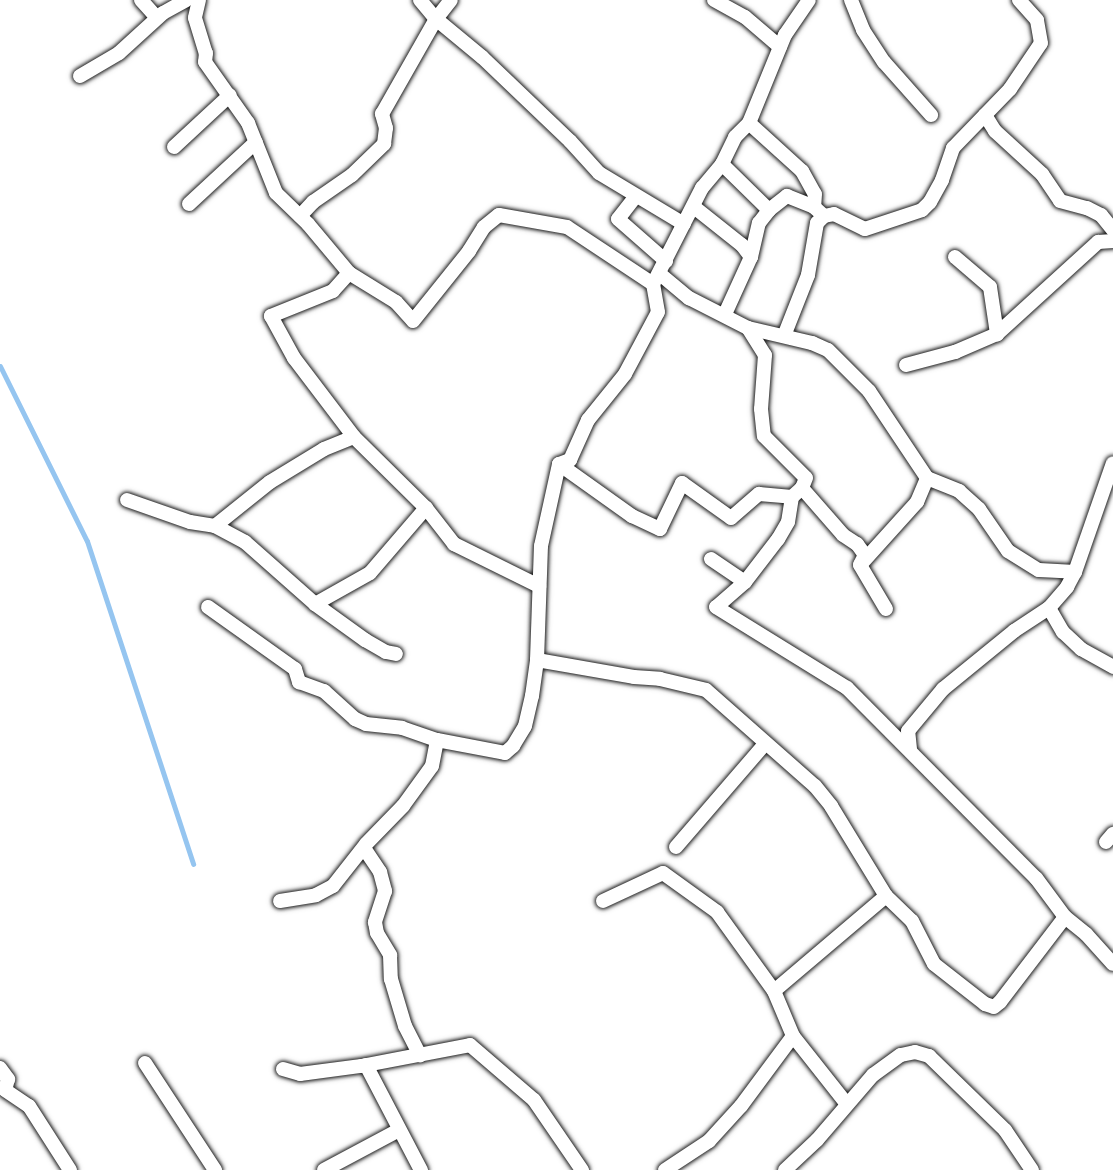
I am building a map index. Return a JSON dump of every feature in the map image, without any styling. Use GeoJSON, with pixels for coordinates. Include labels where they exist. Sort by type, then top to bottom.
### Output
{"type":"FeatureCollection","features":[{"type":"Feature","properties":{"kind":"street"},"geometry":{"type":"LineString","coordinates":[[141,0],[157,18]]}},
{"type":"Feature","properties":{"kind":"street"},"geometry":{"type":"LineString","coordinates":[[80,76],[119,53],[157,18],[186,0]]}},
{"type":"Feature","properties":{"kind":"street"},"geometry":{"type":"LineString","coordinates":[[200,0],[195,18],[206,53],[205,62],[230,95],[256,142],[276,193],[300,216],[349,273],[396,302],[413,321],[470,251],[484,227],[499,215],[567,228],[660,273]]}},
{"type":"Feature","properties":{"kind":"street"},"geometry":{"type":"LineString","coordinates":[[420,0],[436,19],[498,72],[599,173],[684,224]]}},
{"type":"Feature","properties":{"kind":"street"},"geometry":{"type":"LineString","coordinates":[[300,216],[313,202],[352,175],[384,144],[386,128],[382,114],[436,19],[451,0]]}},
{"type":"Feature","properties":{"kind":"street"},"geometry":{"type":"LineString","coordinates":[[714,0],[745,18],[780,47]]}},
{"type":"Feature","properties":{"kind":"street"},"geometry":{"type":"LineString","coordinates":[[559,464],[570,460],[588,421],[625,374],[658,312],[660,273],[684,224],[702,188],[722,164],[735,137],[749,123],[780,47],[809,0]]}},
{"type":"Feature","properties":{"kind":"street"},"geometry":{"type":"LineString","coordinates":[[851,0],[863,30],[884,62],[931,115]]}},
{"type":"Feature","properties":{"kind":"street"},"geometry":{"type":"LineString","coordinates":[[725,314],[751,257],[759,223],[768,210],[787,196],[819,211],[843,216],[856,227],[865,229],[881,221],[922,210],[942,180],[953,148],[1010,89],[1041,43],[1037,20],[1019,0]]}},
{"type":"Feature","properties":{"kind":"street"},"geometry":{"type":"LineString","coordinates":[[174,147],[230,95]]}},
{"type":"Feature","properties":{"kind":"street"},"geometry":{"type":"LineString","coordinates":[[985,116],[995,131],[1042,174],[1060,201],[1087,208],[1101,215],[1113,230]]}},
{"type":"Feature","properties":{"kind":"street"},"geometry":{"type":"LineString","coordinates":[[749,123],[802,171],[815,194],[819,211],[808,275],[784,336]]}},
{"type":"Feature","properties":{"kind":"street"},"geometry":{"type":"LineString","coordinates":[[189,204],[256,142]]}},
{"type":"Feature","properties":{"kind":"street"},"geometry":{"type":"LineString","coordinates":[[722,164],[768,210]]}},
{"type":"Feature","properties":{"kind":"street"},"geometry":{"type":"LineString","coordinates":[[636,196],[618,219],[660,273],[689,298],[748,328],[828,350],[861,383],[927,478],[959,491],[979,509],[1008,551],[1040,569],[1075,572]]}},
{"type":"Feature","properties":{"kind":"street"},"geometry":{"type":"LineString","coordinates":[[694,207],[742,245],[751,257]]}},
{"type":"Feature","properties":{"kind":"street"},"geometry":{"type":"LineString","coordinates":[[906,365],[956,352],[997,334],[1098,242],[1113,241]]}},
{"type":"Feature","properties":{"kind":"street"},"geometry":{"type":"LineString","coordinates":[[955,257],[990,287],[997,334]]}},
{"type":"Feature","properties":{"kind":"street"},"geometry":{"type":"LineString","coordinates":[[349,273],[334,291],[271,316],[294,358],[354,437],[426,508],[454,544],[539,586]]}},
{"type":"Feature","properties":{"kind":"street"},"geometry":{"type":"LineString","coordinates":[[748,328],[765,355],[761,410],[764,436],[806,478],[797,493],[783,531],[745,582],[716,607],[795,653],[847,688],[1035,878],[1065,917],[1086,934],[1113,964]]}},
{"type":"Feature","properties":{"kind":"street"},"geometry":{"type":"LineString","coordinates":[[215,526],[270,482],[324,449],[354,437]]}},
{"type":"Feature","properties":{"kind":"street"},"geometry":{"type":"LineString","coordinates":[[910,749],[908,732],[943,689],[1014,631],[1049,608],[1075,572],[1113,463]]}},
{"type":"Feature","properties":{"kind":"street"},"geometry":{"type":"LineString","coordinates":[[559,464],[632,516],[660,529],[682,483],[731,518],[760,494],[797,493],[843,535],[858,544],[865,555],[860,565]]}},
{"type":"Feature","properties":{"kind":"street"},"geometry":{"type":"LineString","coordinates":[[208,607],[295,669],[299,682],[324,691],[355,719],[366,724],[402,728],[437,740],[505,753],[513,746],[525,726],[537,660],[541,546],[559,464]]}},
{"type":"Feature","properties":{"kind":"street"},"geometry":{"type":"LineString","coordinates":[[860,565],[917,502],[927,478]]}},
{"type":"Feature","properties":{"kind":"street"},"geometry":{"type":"LineString","coordinates":[[127,500],[190,522],[215,526],[245,542],[315,604],[365,640],[386,652],[396,654]]}},
{"type":"Feature","properties":{"kind":"street"},"geometry":{"type":"LineString","coordinates":[[315,604],[370,573],[426,508]]}},
{"type":"Feature","properties":{"kind":"street"},"geometry":{"type":"LineString","coordinates":[[711,559],[745,582]]}},
{"type":"Feature","properties":{"kind":"street"},"geometry":{"type":"LineString","coordinates":[[860,565],[886,609]]}},
{"type":"Feature","properties":{"kind":"street"},"geometry":{"type":"LineString","coordinates":[[1049,608],[1063,632],[1081,649],[1113,667]]}},
{"type":"Feature","properties":{"kind":"street"},"geometry":{"type":"LineString","coordinates":[[537,660],[660,679],[706,690],[815,786],[831,806],[886,896],[912,921],[934,964],[985,1004],[993,1007],[1065,917]]}},
{"type":"Feature","properties":{"kind":"street"},"geometry":{"type":"LineString","coordinates":[[280,901],[316,895],[333,886],[403,806],[432,766],[437,740]]}},
{"type":"Feature","properties":{"kind":"street"},"geometry":{"type":"LineString","coordinates":[[676,847],[765,744]]}},
{"type":"Feature","properties":{"kind":"street"},"geometry":{"type":"LineString","coordinates":[[364,848],[380,872],[386,891],[375,922],[377,933],[390,955],[391,979],[405,1026],[419,1055]]}},
{"type":"Feature","properties":{"kind":"street"},"geometry":{"type":"LineString","coordinates":[[603,901],[663,873],[717,912],[775,991],[793,1036],[846,1103]]}},
{"type":"Feature","properties":{"kind":"street"},"geometry":{"type":"LineString","coordinates":[[775,991],[886,896]]}},
{"type":"Feature","properties":{"kind":"street"},"geometry":{"type":"LineString","coordinates":[[664,1170],[709,1141],[741,1106],[793,1036]]}},
{"type":"Feature","properties":{"kind":"street"},"geometry":{"type":"LineString","coordinates":[[283,1069],[300,1074],[366,1065],[470,1045],[534,1100],[582,1170]]}},
{"type":"Feature","properties":{"kind":"street"},"geometry":{"type":"LineString","coordinates":[[785,1170],[817,1140],[873,1074],[901,1055],[915,1052],[929,1055],[1004,1130],[1032,1170]]}},
{"type":"Feature","properties":{"kind":"street"},"geometry":{"type":"LineString","coordinates":[[145,1063],[215,1170]]}},
{"type":"Feature","properties":{"kind":"street"},"geometry":{"type":"LineString","coordinates":[[366,1065],[421,1170]]}},
{"type":"Feature","properties":{"kind":"street"},"geometry":{"type":"LineString","coordinates":[[0,1068],[8,1079],[2,1091],[29,1106],[70,1170]]}},
{"type":"Feature","properties":{"kind":"street"},"geometry":{"type":"LineString","coordinates":[[324,1170],[399,1130]]}},
{"type":"Feature","properties":{"kind":"waterway"},"geometry":{"type":"LineString","coordinates":[[0,366],[87,541],[193,864]]}}]}
